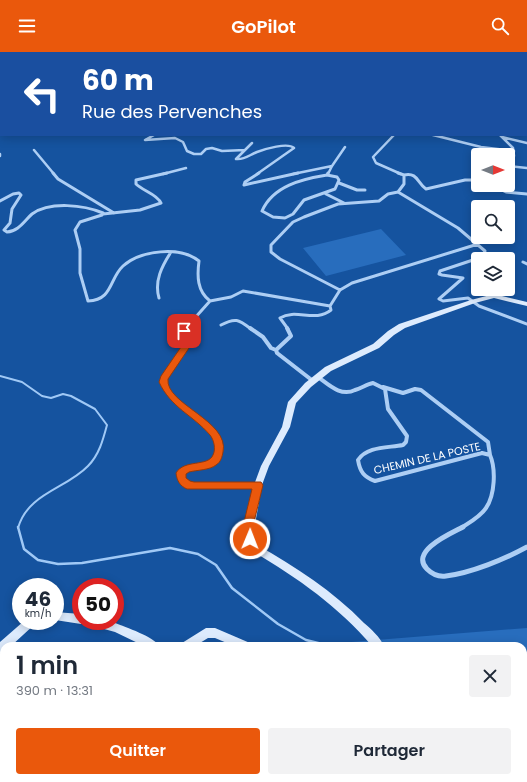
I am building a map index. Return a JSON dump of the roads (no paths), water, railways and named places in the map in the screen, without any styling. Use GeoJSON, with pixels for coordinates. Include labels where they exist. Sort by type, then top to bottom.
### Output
{"type":"FeatureCollection","features":[{"type":"Feature","properties":{"kind":"main road"},"geometry":{"type":"LineString","coordinates":[[375,642],[358,623],[335,603],[301,577],[254,547],[250,539],[249,526],[258,485],[265,466],[286,427],[292,402],[328,369],[376,346],[402,326],[473,301],[498,296],[527,304]]}},
{"type":"Feature","properties":{"kind":"main road"},"geometry":{"type":"LineString","coordinates":[[8,642],[21,630]]}},
{"type":"Feature","properties":{"kind":"main road"},"geometry":{"type":"LineString","coordinates":[[123,630],[147,642]]}},
{"type":"Feature","properties":{"kind":"main road"},"geometry":{"type":"LineString","coordinates":[[192,642],[206,633],[215,633],[236,642]]}},
{"type":"Feature","properties":{"kind":"street"},"geometry":{"type":"LineString","coordinates":[[152,136],[145,140],[175,138],[183,142],[187,151],[194,154],[201,154],[206,149],[212,148],[222,150],[245,150]]}},
{"type":"Feature","properties":{"kind":"street"},"geometry":{"type":"LineString","coordinates":[[393,136],[377,151],[373,157],[376,163],[404,176],[409,174],[416,176],[426,189],[471,180]]}},
{"type":"Feature","properties":{"kind":"street"},"geometry":{"type":"LineString","coordinates":[[436,136],[489,148]]}},
{"type":"Feature","properties":{"kind":"street"},"geometry":{"type":"LineString","coordinates":[[501,136],[511,148]]}},
{"type":"Feature","properties":{"kind":"street"},"geometry":{"type":"LineString","coordinates":[[501,136],[527,143]]}},
{"type":"Feature","properties":{"kind":"street"},"geometry":{"type":"LineString","coordinates":[[252,143],[236,159],[242,160],[260,151],[288,145],[294,147],[245,182],[244,186],[326,166],[332,166]]}},
{"type":"Feature","properties":{"kind":"street"},"geometry":{"type":"LineString","coordinates":[[327,175],[346,147]]}},
{"type":"Feature","properties":{"kind":"street"},"geometry":{"type":"LineString","coordinates":[[34,150],[58,179],[114,213]]}},
{"type":"Feature","properties":{"kind":"street"},"geometry":{"type":"LineString","coordinates":[[515,167],[527,168]]}},
{"type":"Feature","properties":{"kind":"street"},"geometry":{"type":"LineString","coordinates":[[186,168],[136,180],[136,184],[141,189],[159,199],[161,203],[152,208],[103,214],[80,222],[75,230],[80,249],[80,273],[86,299],[92,302],[100,299],[108,292],[120,270],[128,262],[150,254],[181,252],[196,257],[200,264],[197,278],[206,297],[210,301]]}},
{"type":"Feature","properties":{"kind":"street"},"geometry":{"type":"LineString","coordinates":[[327,175],[337,177],[339,183],[337,187],[326,194],[310,197],[302,201],[292,214],[287,216],[269,217],[262,211],[263,207],[273,195],[283,188],[295,183],[327,175]]}},
{"type":"Feature","properties":{"kind":"street"},"geometry":{"type":"LineString","coordinates":[[398,192],[404,184],[404,176]]}},
{"type":"Feature","properties":{"kind":"street"},"geometry":{"type":"LineString","coordinates":[[339,183],[357,190],[364,190]]}},
{"type":"Feature","properties":{"kind":"street"},"geometry":{"type":"LineString","coordinates":[[340,290],[280,259],[271,252],[270,248],[272,245],[293,222],[324,208],[344,203],[379,201],[388,194],[398,192],[440,216],[471,239]]}},
{"type":"Feature","properties":{"kind":"street"},"geometry":{"type":"LineString","coordinates":[[506,192],[527,194]]}},
{"type":"Feature","properties":{"kind":"street"},"geometry":{"type":"LineString","coordinates":[[0,201],[13,194],[19,193],[21,195],[12,209],[10,223],[4,230],[7,232],[14,230],[33,213],[53,206],[100,211],[103,214]]}},
{"type":"Feature","properties":{"kind":"street"},"geometry":{"type":"LineString","coordinates":[[326,194],[344,203]]}},
{"type":"Feature","properties":{"kind":"street"},"geometry":{"type":"LineString","coordinates":[[276,350],[291,336],[291,333],[281,321],[280,318],[282,316],[289,314],[305,316],[323,315],[331,310],[330,306],[340,290],[352,283],[478,244],[485,252],[482,257],[442,270],[438,273],[443,277],[459,276],[463,278],[439,299],[443,302],[465,298],[473,301],[479,306],[527,324]]}},
{"type":"Feature","properties":{"kind":"street"},"geometry":{"type":"LineString","coordinates":[[159,298],[156,287],[158,277],[170,252]]}},
{"type":"Feature","properties":{"kind":"street"},"geometry":{"type":"LineString","coordinates":[[258,485],[187,485],[181,476],[183,471],[213,463],[219,453],[219,443],[215,434],[178,403],[169,393],[163,382],[164,378],[185,348],[186,343],[184,336],[186,326],[200,314],[210,301],[231,297],[243,291],[330,306]]}},
{"type":"Feature","properties":{"kind":"street"},"geometry":{"type":"LineString","coordinates":[[221,326],[230,320],[238,320],[262,337],[271,348],[276,350],[277,353],[316,379],[341,392],[347,393],[370,383],[403,393],[415,389],[421,390],[488,442],[490,446],[490,455]]}},
{"type":"Feature","properties":{"kind":"street","name":"CHEMIN DE LA POSTE"},"geometry":{"type":"LineString","coordinates":[[381,386],[385,389],[388,409],[407,436],[406,442],[403,445],[373,449],[364,453],[360,460],[359,467],[366,478],[375,481],[482,452],[490,455],[492,459],[494,472],[490,500],[486,509],[473,520],[429,546],[424,552],[424,566],[435,575],[453,575],[527,547]]}},
{"type":"Feature","properties":{"kind":"waterway"},"geometry":{"type":"LineString","coordinates":[[0,376],[22,382],[42,396],[51,398],[63,394],[71,396],[95,409],[107,425],[100,447],[92,462],[79,474],[39,499],[23,516],[18,528]]}},
{"type":"Feature","properties":{"kind":"waterway"},"geometry":{"type":"LineString","coordinates":[[18,528],[24,549],[38,560],[58,564],[82,563],[170,548],[198,554],[216,565],[232,588],[278,624],[306,640],[314,642]]}}]}
